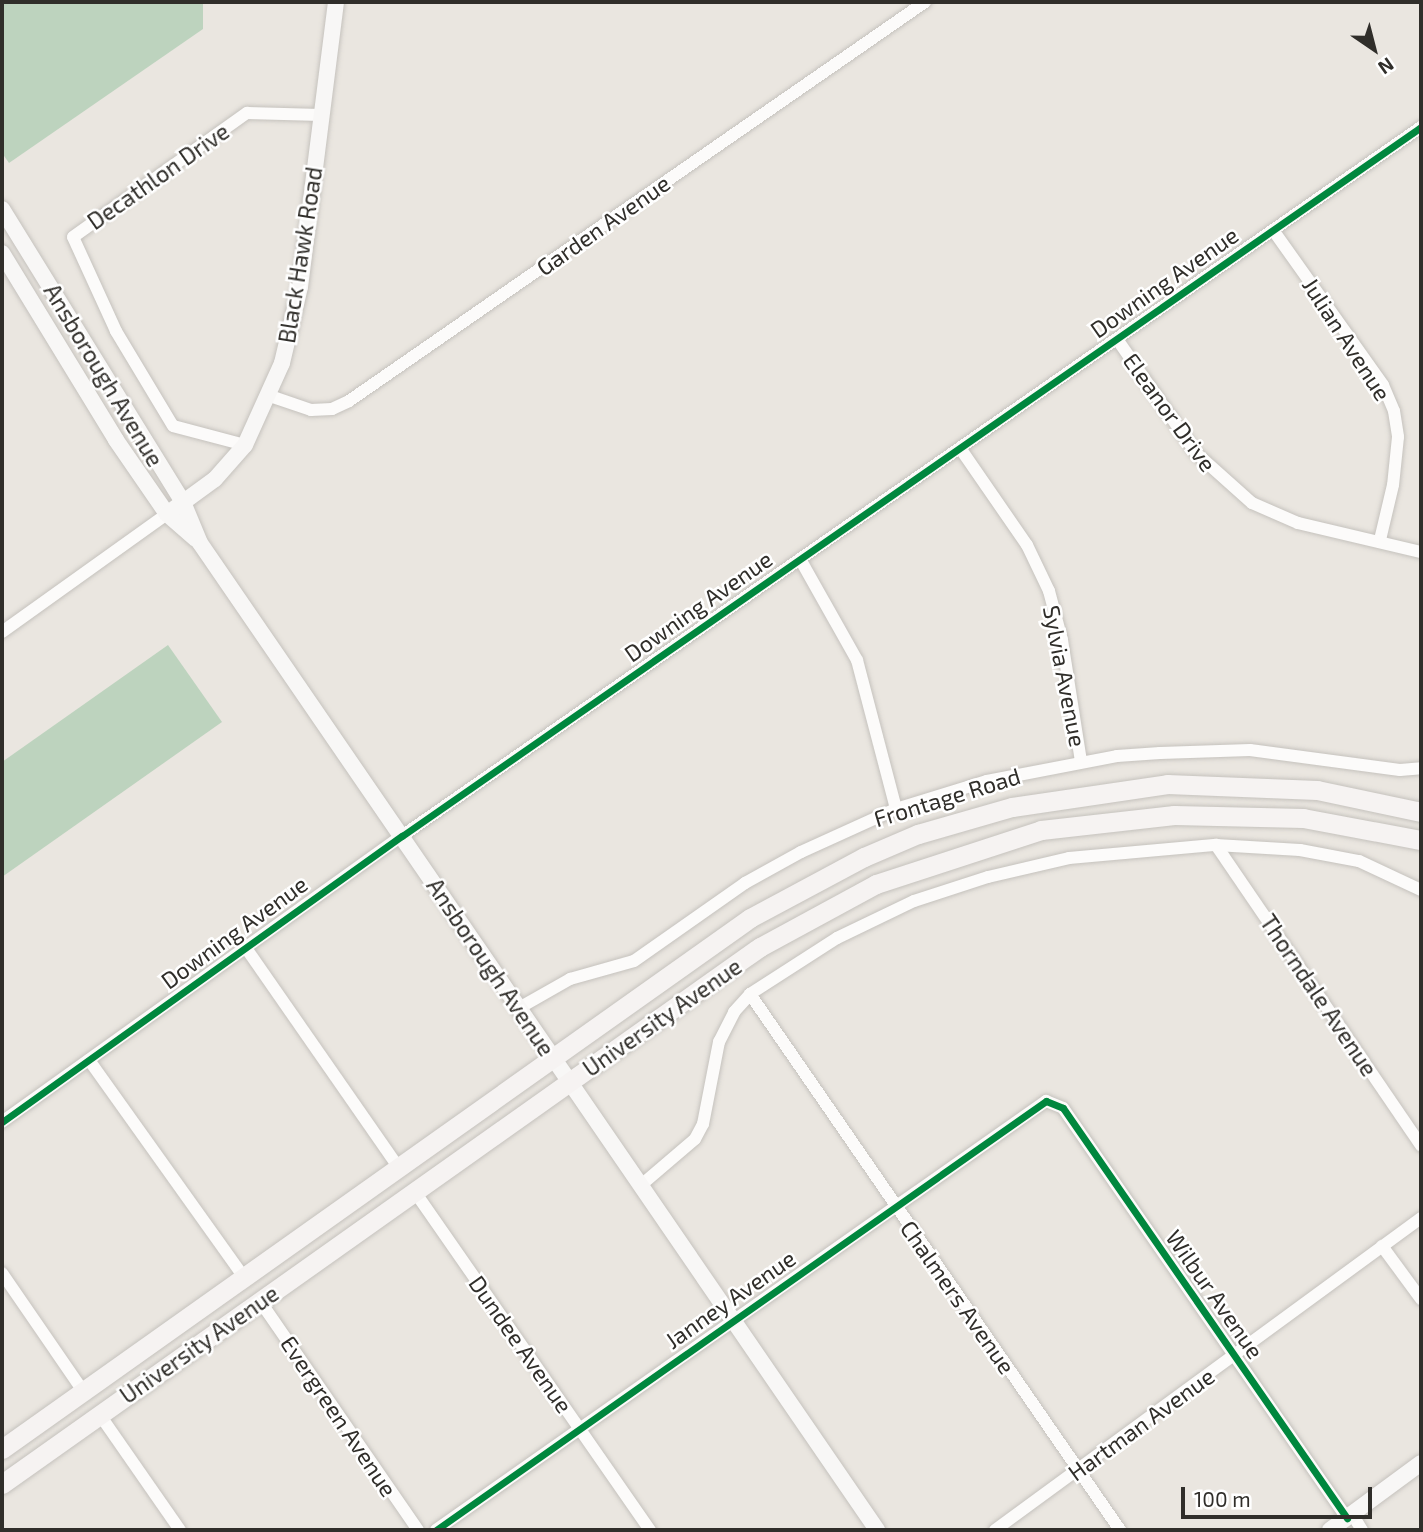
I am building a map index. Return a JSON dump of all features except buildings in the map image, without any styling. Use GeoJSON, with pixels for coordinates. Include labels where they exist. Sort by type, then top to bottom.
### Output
{"type":"FeatureCollection","features":[{"type":"Feature","properties":{"kind":"main road","name":"Black Hawk Road"},"geometry":{"type":"LineString","coordinates":[[167,514],[215,479],[245,445],[270,396],[300,287],[336,2]]}},
{"type":"Feature","properties":{"kind":"main road","name":"Ansborough Avenue"},"geometry":{"type":"LineString","coordinates":[[2,209],[183,502],[200,543],[877,1530]]}},
{"type":"Feature","properties":{"kind":"main road","name":"Ansborough Avenue"},"geometry":{"type":"LineString","coordinates":[[2,253],[116,440],[167,514],[200,543]]}},
{"type":"Feature","properties":{"kind":"main road","name":"University Avenue"},"geometry":{"type":"LineString","coordinates":[[2,1449],[750,918],[809,884],[918,834],[967,818],[1061,796],[1167,784],[1317,790],[1421,812]]}},
{"type":"Feature","properties":{"kind":"main road","name":"University Avenue"},"geometry":{"type":"LineString","coordinates":[[2,1484],[760,947],[834,904],[917,867],[1000,841],[1087,823],[1216,814],[1350,824],[1421,840]]}},
{"type":"Feature","properties":{"kind":"main road"},"geometry":{"type":"LineString","coordinates":[[1330,1530],[1421,1463]]}},
{"type":"Feature","properties":{"kind":"street","name":"Garden Avenue"},"geometry":{"type":"LineString","coordinates":[[270,396],[311,410],[332,409],[349,401],[925,2]]}},
{"type":"Feature","properties":{"kind":"street","name":"Decathlon Drive"},"geometry":{"type":"LineString","coordinates":[[245,445],[173,426],[116,331],[72,237],[247,113],[321,116]]}},
{"type":"Feature","properties":{"kind":"street","name":"Downing Avenue"},"geometry":{"type":"LineString","coordinates":[[2,1122],[402,836],[1421,127]]}},
{"type":"Feature","properties":{"kind":"street","name":"Julian Avenue"},"geometry":{"type":"LineString","coordinates":[[1273,230],[1383,385],[1394,411],[1398,437],[1393,485],[1380,540]]}},
{"type":"Feature","properties":{"kind":"street","name":"Eleanor Drive"},"geometry":{"type":"LineString","coordinates":[[1116,339],[1196,453],[1230,488],[1271,514],[1421,551]]}},
{"type":"Feature","properties":{"kind":"street","name":"Sylvia Avenue"},"geometry":{"type":"LineString","coordinates":[[960,448],[1027,545],[1049,591],[1062,640],[1081,762]]}},
{"type":"Feature","properties":{"kind":"street","name":"Black Hawk Road"},"geometry":{"type":"LineString","coordinates":[[2,632],[167,514]]}},
{"type":"Feature","properties":{"kind":"street"},"geometry":{"type":"LineString","coordinates":[[800,559],[857,660],[896,809]]}},
{"type":"Feature","properties":{"kind":"street","name":"Frontage Road"},"geometry":{"type":"LineString","coordinates":[[519,1008],[570,979],[634,961],[745,883],[801,852],[896,809],[987,781],[1081,762],[1160,753],[1250,750],[1400,770],[1421,768]]}},
{"type":"Feature","properties":{"kind":"street"},"geometry":{"type":"LineString","coordinates":[[640,1186],[695,1139],[705,1117],[719,1042],[734,1012],[750,994],[837,938],[954,887],[1069,858],[1216,845],[1300,850],[1359,861],[1421,890]]}},
{"type":"Feature","properties":{"kind":"street","name":"Thorndale Avenue"},"geometry":{"type":"LineString","coordinates":[[1216,845],[1421,1146]]}},
{"type":"Feature","properties":{"kind":"street"},"geometry":{"type":"LineString","coordinates":[[246,948],[398,1167]]}},
{"type":"Feature","properties":{"kind":"street","name":"Chalmers Avenue"},"geometry":{"type":"LineString","coordinates":[[750,994],[1119,1530]]}},
{"type":"Feature","properties":{"kind":"street"},"geometry":{"type":"LineString","coordinates":[[89,1060],[243,1276]]}},
{"type":"Feature","properties":{"kind":"street","name":"Janney Avenue"},"geometry":{"type":"LineString","coordinates":[[436,1530],[1046,1101]]}},
{"type":"Feature","properties":{"kind":"street","name":"Wilbur Avenue"},"geometry":{"type":"LineString","coordinates":[[1046,1101],[1063,1108],[1233,1356],[1349,1516],[1362,1530]]}},
{"type":"Feature","properties":{"kind":"street","name":"Dundee Avenue"},"geometry":{"type":"LineString","coordinates":[[415,1192],[650,1530]]}},
{"type":"Feature","properties":{"kind":"street","name":"Hartman Avenue"},"geometry":{"type":"LineString","coordinates":[[995,1530],[1421,1218]]}},
{"type":"Feature","properties":{"kind":"street"},"geometry":{"type":"LineString","coordinates":[[1382,1246],[1421,1299]]}},
{"type":"Feature","properties":{"kind":"street"},"geometry":{"type":"LineString","coordinates":[[2,1273],[83,1391]]}},
{"type":"Feature","properties":{"kind":"street","name":"Evergreen Avenue"},"geometry":{"type":"LineString","coordinates":[[260,1301],[418,1530]]}},
{"type":"Feature","properties":{"kind":"street"},"geometry":{"type":"LineString","coordinates":[[100,1415],[180,1530]]}},
{"type":"Feature","properties":{"kind":"green space"},"geometry":{"type":"Polygon","coordinates":[[[2,2],[203,2],[203,29],[9,163],[2,153],[2,2]]]}},
{"type":"Feature","properties":{"kind":"green space"},"geometry":{"type":"Polygon","coordinates":[[[168,645],[222,722],[2,877],[2,762],[168,645]]]}},
{"type":"Feature","properties":{"kind":"cycle path"},"geometry":{"type":"LineString","coordinates":[[2,1122],[402,836],[1421,127]]}},
{"type":"Feature","properties":{"kind":"cycle path"},"geometry":{"type":"LineString","coordinates":[[436,1530],[1046,1101],[1063,1108],[1347,1518]]}}]}
